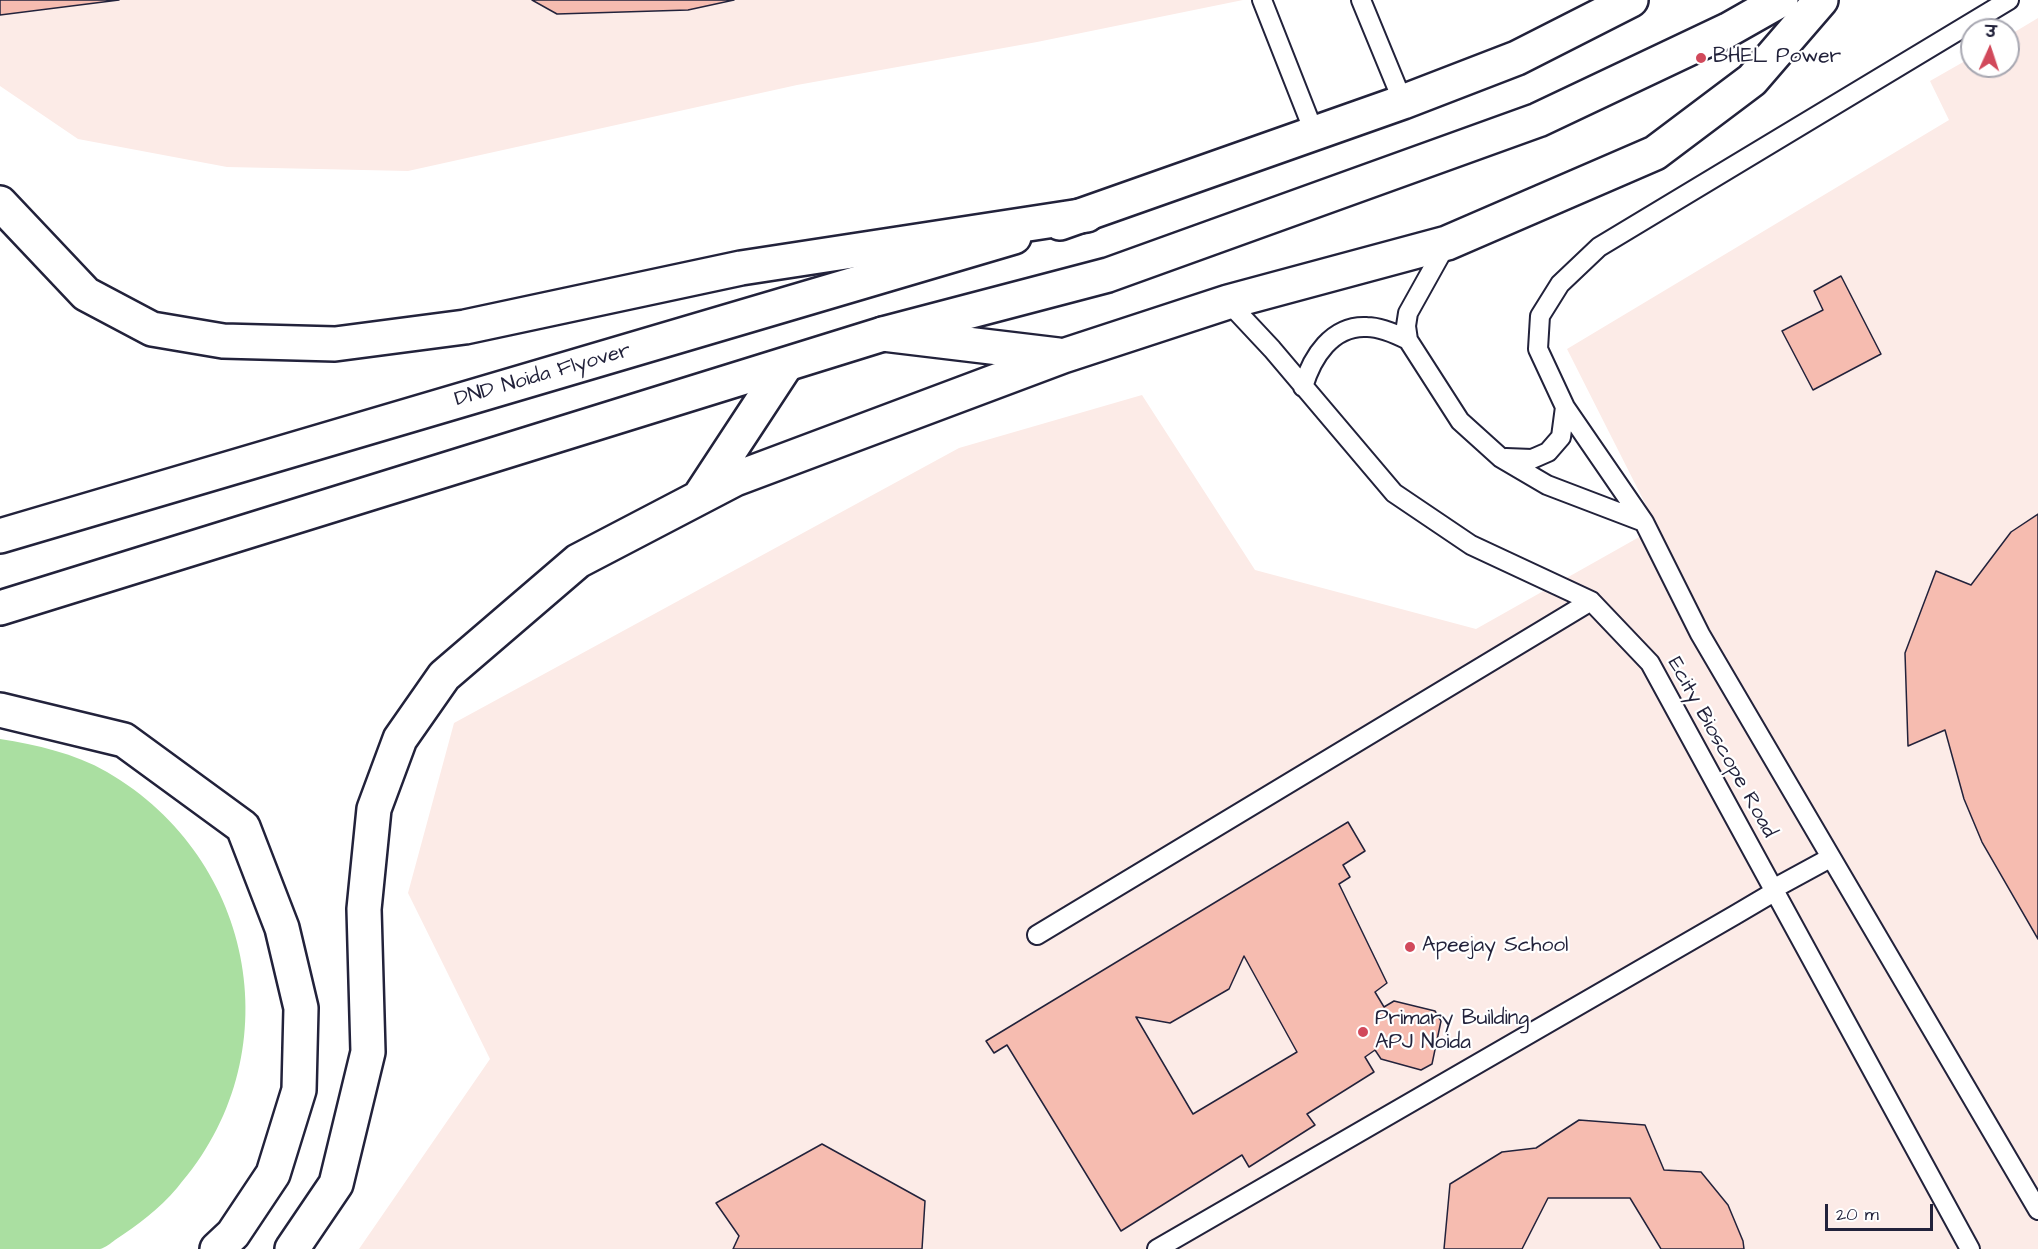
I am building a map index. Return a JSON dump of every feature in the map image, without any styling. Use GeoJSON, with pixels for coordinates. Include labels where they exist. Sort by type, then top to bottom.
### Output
{"type":"FeatureCollection","features":[{"type":"Feature","properties":{"kind":"main road"},"geometry":{"type":"LineString","coordinates":[[0,203],[86,294],[152,329],[223,341],[335,344],[465,327],[741,268],[1087,215],[1403,102],[1516,58],[1631,0]]}},
{"type":"Feature","properties":{"kind":"main road"},"geometry":{"type":"LineString","coordinates":[[0,608],[883,334],[1108,275],[1538,120],[1728,30],[1781,0]]}},
{"type":"Feature","properties":{"kind":"main road"},"geometry":{"type":"LineString","coordinates":[[292,1249],[336,1184],[368,1052],[364,909],[374,809],[400,739],[444,676],[578,561],[735,479],[1063,356],[1228,302],[1447,243],[1656,153],[1752,80],[1821,0]]}},
{"type":"Feature","properties":{"kind":"main road","name":"DND Noida Flyover"},"geometry":{"type":"LineString","coordinates":[[0,536],[1087,215]]}},
{"type":"Feature","properties":{"kind":"main road"},"geometry":{"type":"LineString","coordinates":[[883,334],[1063,356]]}},
{"type":"Feature","properties":{"kind":"main road"},"geometry":{"type":"LineString","coordinates":[[698,499],[786,365]]}},
{"type":"Feature","properties":{"kind":"main road"},"geometry":{"type":"LineString","coordinates":[[0,710],[124,740],[243,827],[282,928],[301,1008],[299,1090],[273,1174],[233,1234],[217,1249]]}},
{"type":"Feature","properties":{"kind":"lane"},"geometry":{"type":"LineString","coordinates":[[1262,0],[1314,132]]}},
{"type":"Feature","properties":{"kind":"lane"},"geometry":{"type":"LineString","coordinates":[[1361,0],[1403,102]]}},
{"type":"Feature","properties":{"kind":"lane","name":"Ecity Bioscope Road"},"geometry":{"type":"LineString","coordinates":[[2009,0],[1599,247],[1560,284],[1540,316],[1538,349],[1565,407],[1644,522],[1700,634],[2038,1210]]}},
{"type":"Feature","properties":{"kind":"lane"},"geometry":{"type":"LineString","coordinates":[[1447,243],[1408,313],[1406,326],[1408,340],[1460,421],[1501,458],[1547,484],[1644,522]]}},
{"type":"Feature","properties":{"kind":"lane","name":"Ecity Bioscope Road"},"geometry":{"type":"LineString","coordinates":[[1228,302],[1272,349],[1394,493],[1470,545],[1591,601],[1650,663],[1970,1249]]}},
{"type":"Feature","properties":{"kind":"lane"},"geometry":{"type":"LineString","coordinates":[[1303,387],[1316,355],[1332,338],[1346,331],[1370,326],[1408,340]]}},
{"type":"Feature","properties":{"kind":"lane"},"geometry":{"type":"LineString","coordinates":[[1501,458],[1532,459],[1548,452],[1561,437],[1565,407]]}},
{"type":"Feature","properties":{"kind":"lane"},"geometry":{"type":"LineString","coordinates":[[1037,935],[1591,601]]}},
{"type":"Feature","properties":{"kind":"lane"},"geometry":{"type":"LineString","coordinates":[[1157,1249],[1735,915],[1774,892],[1773,889],[1830,858]]}},
{"type":"Feature","properties":{"kind":"shaded area"},"geometry":{"type":"Polygon","coordinates":[[[0,0],[1243,0],[1037,42],[797,85],[408,171],[227,167],[78,139],[0,86],[0,0]]]}},
{"type":"Feature","properties":{"kind":"shaded area"},"geometry":{"type":"Polygon","coordinates":[[[2038,18],[2038,1249],[359,1249],[490,1059],[408,893],[454,723],[959,448],[1142,395],[1255,570],[1476,629],[1657,527],[1567,349],[1949,120],[1930,81],[1960,64],[1960,78],[2020,78],[2020,29],[2038,18]]]}},
{"type":"Feature","properties":{"kind":"green space"},"geometry":{"type":"Polygon","coordinates":[[[0,739],[55,751],[94,765],[158,809],[198,855],[226,907],[242,963],[245,1022],[236,1080],[213,1136],[177,1188],[163,1203],[132,1228],[100,1249],[0,1249],[0,739]]]}},
{"type":"Feature","properties":{"kind":"building"},"geometry":{"type":"Polygon","coordinates":[[[0,0],[119,0],[0,15],[0,0]]]}},
{"type":"Feature","properties":{"kind":"building"},"geometry":{"type":"Polygon","coordinates":[[[532,0],[734,0],[688,10],[557,14],[532,0]]]}},
{"type":"Feature","properties":{"kind":"building"},"geometry":{"type":"Polygon","coordinates":[[[1841,276],[1881,354],[1813,390],[1782,331],[1823,310],[1814,291],[1841,276]]]}},
{"type":"Feature","properties":{"kind":"building"},"geometry":{"type":"Polygon","coordinates":[[[2038,514],[2038,939],[1982,842],[1964,799],[1945,730],[1908,746],[1905,653],[1936,571],[1971,585],[2011,532],[2038,514]]]}},
{"type":"Feature","properties":{"kind":"building","name":"Primary Building APJ Noida"},"geometry":{"type":"Polygon","coordinates":[[[1348,822],[1365,851],[1343,865],[1350,877],[1339,884],[1387,983],[1375,992],[1384,1007],[1394,1001],[1435,1011],[1441,1021],[1432,1064],[1421,1070],[1381,1059],[1375,1050],[1365,1057],[1374,1072],[1307,1114],[1315,1125],[1249,1167],[1242,1155],[1121,1231],[1007,1045],[994,1053],[986,1041],[1348,822]],[[1244,956],[1229,989],[1170,1023],[1136,1017],[1193,1114],[1297,1052],[1244,956]]]}},
{"type":"Feature","properties":{"kind":"building"},"geometry":{"type":"Polygon","coordinates":[[[1579,1120],[1645,1125],[1664,1170],[1701,1172],[1728,1205],[1744,1249],[1661,1249],[1630,1198],[1548,1198],[1522,1249],[1444,1249],[1450,1184],[1502,1152],[1536,1148],[1579,1120]]]}},
{"type":"Feature","properties":{"kind":"building"},"geometry":{"type":"Polygon","coordinates":[[[822,1144],[925,1201],[922,1249],[733,1249],[739,1236],[716,1203],[822,1144]]]}},
{"type":"Feature","properties":{"kind":"place","name":"BHEL Power"},"geometry":{"type":"Point","coordinates":[1701,58]}},
{"type":"Feature","properties":{"kind":"place","name":"Apeejay School"},"geometry":{"type":"Point","coordinates":[1410,947]}},
{"type":"Feature","properties":{"kind":"place","name":"Primary Building APJ Noida"},"geometry":{"type":"Point","coordinates":[1363,1032]}}]}
